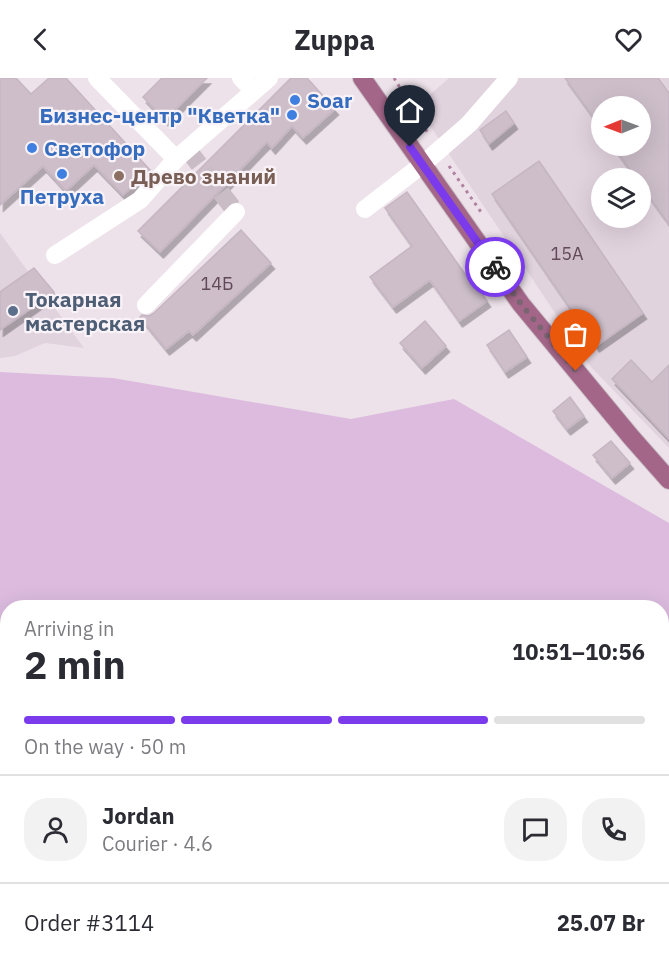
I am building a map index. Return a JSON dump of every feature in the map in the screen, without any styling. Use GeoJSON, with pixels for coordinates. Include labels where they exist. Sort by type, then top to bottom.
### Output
{"type":"FeatureCollection","features":[{"type":"Feature","properties":{"kind":"main road"},"geometry":{"type":"LineString","coordinates":[[362,78],[521,304],[669,480]]}},
{"type":"Feature","properties":{"kind":"street"},"geometry":{"type":"LineString","coordinates":[[97,78],[176,159]]}},
{"type":"Feature","properties":{"kind":"street"},"geometry":{"type":"LineString","coordinates":[[55,255],[140,200],[247,85],[268,78]]}},
{"type":"Feature","properties":{"kind":"street"},"geometry":{"type":"LineString","coordinates":[[365,209],[423,164],[469,124],[509,78]]}},
{"type":"Feature","properties":{"kind":"street"},"geometry":{"type":"LineString","coordinates":[[146,305],[236,212]]}},
{"type":"Feature","properties":{"kind":"path"},"geometry":{"type":"LineString","coordinates":[[394,78],[438,150],[484,217]]}},
{"type":"Feature","properties":{"kind":"shaded area"},"geometry":{"type":"Polygon","coordinates":[[[449,78],[669,78],[669,448],[591,367],[417,106],[449,78]]]}},
{"type":"Feature","properties":{"kind":"shaded area"},"geometry":{"type":"Polygon","coordinates":[[[0,233],[84,348],[45,343],[15,356],[0,358],[0,233]]]}},
{"type":"Feature","properties":{"kind":"shaded area"},"geometry":{"type":"Polygon","coordinates":[[[0,372],[113,378],[351,419],[454,399],[669,523],[669,600],[0,600],[0,372]]]}},
{"type":"Feature","properties":{"kind":"building"},"geometry":{"type":"Polygon","coordinates":[[[0,78],[16,78],[31,94],[49,78],[66,78],[150,170],[123,195],[94,165],[66,191],[43,166],[0,205],[0,78]]]}},
{"type":"Feature","properties":{"kind":"building"},"geometry":{"type":"Polygon","coordinates":[[[162,78],[207,78],[165,120],[143,97],[162,78]]]}},
{"type":"Feature","properties":{"kind":"building"},"geometry":{"type":"Polygon","coordinates":[[[291,78],[307,78],[335,109],[303,138],[292,126],[272,148],[267,142],[160,252],[138,231],[291,78]]]}},
{"type":"Feature","properties":{"kind":"building"},"geometry":{"type":"Polygon","coordinates":[[[565,78],[658,78],[669,93],[669,224],[651,199],[651,168],[629,168],[620,156],[651,156],[651,96],[591,96],[591,114],[565,78]]]}},
{"type":"Feature","properties":{"kind":"building"},"geometry":{"type":"Polygon","coordinates":[[[506,111],[514,123],[489,144],[480,130],[506,111]]]}},
{"type":"Feature","properties":{"kind":"building"},"geometry":{"type":"Polygon","coordinates":[[[539,161],[643,313],[596,346],[492,194],[539,161]]]}},
{"type":"Feature","properties":{"kind":"building"},"geometry":{"type":"Polygon","coordinates":[[[407,192],[472,284],[474,282],[487,301],[459,321],[430,280],[393,307],[370,277],[412,246],[385,208],[407,192]]]}},
{"type":"Feature","properties":{"kind":"building"},"geometry":{"type":"Polygon","coordinates":[[[241,230],[271,263],[193,335],[189,331],[166,349],[140,317],[154,313],[241,230]]]}},
{"type":"Feature","properties":{"kind":"building","name":"Токарная мастерская"},"geometry":{"type":"Polygon","coordinates":[[[34,268],[54,292],[0,330],[0,292],[34,268]]]}},
{"type":"Feature","properties":{"kind":"building"},"geometry":{"type":"Polygon","coordinates":[[[425,321],[446,346],[422,368],[400,343],[425,321]]]}},
{"type":"Feature","properties":{"kind":"building"},"geometry":{"type":"Polygon","coordinates":[[[509,330],[527,357],[505,372],[487,345],[509,330]]]}},
{"type":"Feature","properties":{"kind":"building"},"geometry":{"type":"Polygon","coordinates":[[[631,360],[652,382],[669,365],[669,439],[612,379],[631,360]]]}},
{"type":"Feature","properties":{"kind":"building"},"geometry":{"type":"Polygon","coordinates":[[[570,397],[584,416],[567,429],[553,411],[570,397]]]}},
{"type":"Feature","properties":{"kind":"building"},"geometry":{"type":"Polygon","coordinates":[[[611,441],[630,463],[612,478],[593,455],[611,441]]]}},
{"type":"Feature","properties":{"kind":"tunnel"},"geometry":{"type":"LineString","coordinates":[[188,150],[236,212]]}},
{"type":"Feature","properties":{"kind":"way so far"},"geometry":{"type":"LineString","coordinates":[[495,267],[521,304],[576,371]]}},
{"type":"Feature","properties":{"kind":"place","name":"Soar"},"geometry":{"type":"Point","coordinates":[295,100]}},
{"type":"Feature","properties":{"kind":"place","name":"Бизнес-центр \"Кветка\""},"geometry":{"type":"Point","coordinates":[292,115]}},
{"type":"Feature","properties":{"kind":"place","name":"Светофор"},"geometry":{"type":"Point","coordinates":[32,148]}},
{"type":"Feature","properties":{"kind":"place","name":"Петруха"},"geometry":{"type":"Point","coordinates":[62,174]}},
{"type":"Feature","properties":{"kind":"place","name":"Древо знаний"},"geometry":{"type":"Point","coordinates":[119,176]}},
{"type":"Feature","properties":{"kind":"place","name":"Токарная мастерская"},"geometry":{"type":"Point","coordinates":[13,311]}},
{"type":"Feature","properties":{"kind":"route"},"geometry":{"type":"LineString","coordinates":[[410,147],[495,267]]}}]}
